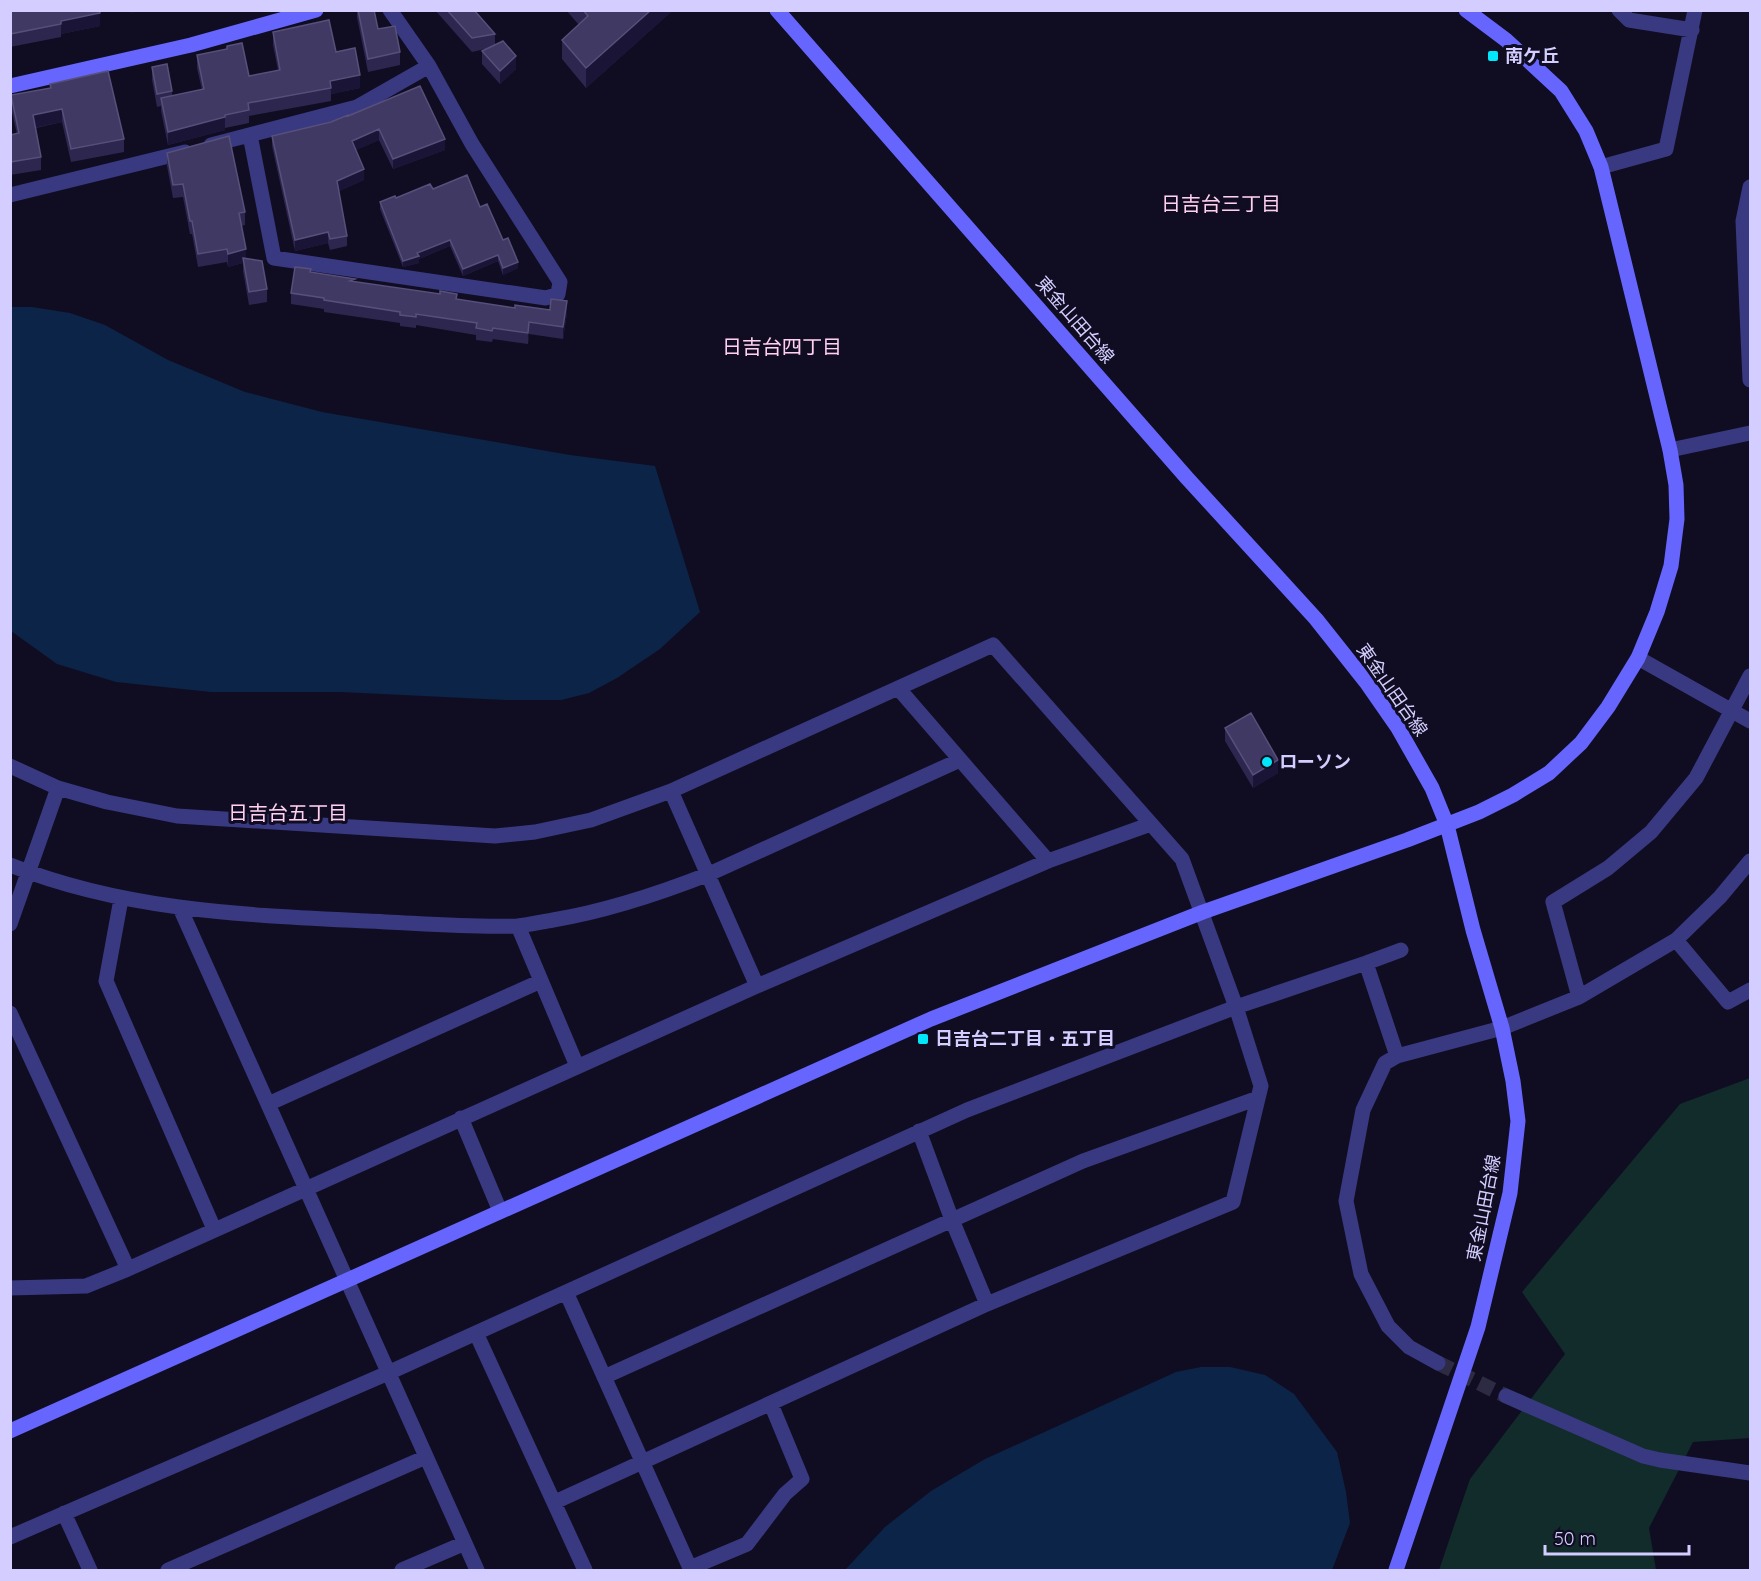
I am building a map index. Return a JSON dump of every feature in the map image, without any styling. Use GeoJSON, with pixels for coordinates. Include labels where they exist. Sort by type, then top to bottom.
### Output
{"type":"FeatureCollection","features":[{"type":"Feature","properties":{"kind":"street"},"geometry":{"type":"LineString","coordinates":[[10,86],[191,45],[316,10]]}},
{"type":"Feature","properties":{"kind":"street"},"geometry":{"type":"LineString","coordinates":[[250,135],[274,258],[546,298],[558,294],[560,282],[472,144],[429,66],[390,10]]}},
{"type":"Feature","properties":{"kind":"street","name":"東金山田台線"},"geometry":{"type":"LineString","coordinates":[[777,10],[1187,477],[1316,620],[1366,682],[1398,728],[1432,788],[1447,825],[1473,930],[1502,1028],[1513,1081],[1518,1121],[1510,1193],[1478,1327],[1396,1570]]}},
{"type":"Feature","properties":{"kind":"street"},"geometry":{"type":"LineString","coordinates":[[10,1431],[931,1019],[1203,912],[1447,825],[1504,799],[1549,773],[1581,743],[1608,707],[1638,658],[1657,612],[1671,566],[1677,519],[1676,485],[1670,450],[1601,167],[1586,131],[1561,91],[1506,40],[1466,10]]}},
{"type":"Feature","properties":{"kind":"street"},"geometry":{"type":"LineString","coordinates":[[1619,10],[1629,20],[1692,30]]}},
{"type":"Feature","properties":{"kind":"street"},"geometry":{"type":"LineString","coordinates":[[1601,167],[1666,149],[1695,10]]}},
{"type":"Feature","properties":{"kind":"street"},"geometry":{"type":"LineString","coordinates":[[10,195],[357,107],[429,66]]}},
{"type":"Feature","properties":{"kind":"street"},"geometry":{"type":"LineString","coordinates":[[1750,187],[1743,221],[1750,380]]}},
{"type":"Feature","properties":{"kind":"street"},"geometry":{"type":"LineString","coordinates":[[1670,450],[1750,433]]}},
{"type":"Feature","properties":{"kind":"street"},"geometry":{"type":"LineString","coordinates":[[10,766],[58,788],[107,802],[177,816],[495,836],[535,832],[591,820],[671,790],[993,645],[1182,859],[1203,912],[1262,1086],[1233,1202],[987,1304],[555,1502]]}},
{"type":"Feature","properties":{"kind":"street"},"geometry":{"type":"LineString","coordinates":[[1638,658],[1750,721]]}},
{"type":"Feature","properties":{"kind":"street"},"geometry":{"type":"LineString","coordinates":[[1579,997],[1553,902],[1608,868],[1651,832],[1696,778],[1733,712],[1750,676]]}},
{"type":"Feature","properties":{"kind":"street"},"geometry":{"type":"LineString","coordinates":[[898,688],[1048,861]]}},
{"type":"Feature","properties":{"kind":"street"},"geometry":{"type":"LineString","coordinates":[[10,865],[121,899],[180,908],[291,917],[518,926],[577,916],[627,904],[709,874],[960,760]]}},
{"type":"Feature","properties":{"kind":"street"},"geometry":{"type":"LineString","coordinates":[[10,924],[58,788]]}},
{"type":"Feature","properties":{"kind":"street"},"geometry":{"type":"LineString","coordinates":[[671,790],[757,986]]}},
{"type":"Feature","properties":{"kind":"street"},"geometry":{"type":"LineString","coordinates":[[10,1288],[86,1286],[128,1269],[757,986],[1048,861],[1151,824]]}},
{"type":"Feature","properties":{"kind":"street"},"geometry":{"type":"LineString","coordinates":[[1438,1363],[1408,1347],[1388,1326],[1361,1274],[1346,1201],[1363,1110],[1384,1063],[1397,1056],[1502,1028],[1579,997],[1676,940],[1720,897],[1750,861]]}},
{"type":"Feature","properties":{"kind":"street"},"geometry":{"type":"LineString","coordinates":[[121,899],[106,981],[214,1229]]}},
{"type":"Feature","properties":{"kind":"street"},"geometry":{"type":"LineString","coordinates":[[180,908],[477,1570]]}},
{"type":"Feature","properties":{"kind":"street"},"geometry":{"type":"LineString","coordinates":[[518,926],[577,1066]]}},
{"type":"Feature","properties":{"kind":"street"},"geometry":{"type":"LineString","coordinates":[[1676,940],[1728,1002],[1750,990]]}},
{"type":"Feature","properties":{"kind":"street"},"geometry":{"type":"LineString","coordinates":[[10,1538],[388,1373],[919,1131],[1110,1054],[1236,1007],[1401,950]]}},
{"type":"Feature","properties":{"kind":"street"},"geometry":{"type":"LineString","coordinates":[[1366,963],[1397,1056]]}},
{"type":"Feature","properties":{"kind":"street"},"geometry":{"type":"LineString","coordinates":[[268,1104],[541,981]]}},
{"type":"Feature","properties":{"kind":"street"},"geometry":{"type":"LineString","coordinates":[[10,1013],[128,1269]]}},
{"type":"Feature","properties":{"kind":"street"},"geometry":{"type":"LineString","coordinates":[[604,1377],[1083,1161],[1258,1098]]}},
{"type":"Feature","properties":{"kind":"street"},"geometry":{"type":"LineString","coordinates":[[461,1118],[500,1211]]}},
{"type":"Feature","properties":{"kind":"street"},"geometry":{"type":"LineString","coordinates":[[919,1131],[952,1220],[987,1304]]}},
{"type":"Feature","properties":{"kind":"street"},"geometry":{"type":"LineString","coordinates":[[566,1292],[690,1568],[747,1544],[785,1494],[801,1479],[771,1404]]}},
{"type":"Feature","properties":{"kind":"street"},"geometry":{"type":"LineString","coordinates":[[476,1333],[585,1570]]}},
{"type":"Feature","properties":{"kind":"street"},"geometry":{"type":"LineString","coordinates":[[1506,1396],[1643,1456],[1750,1473]]}},
{"type":"Feature","properties":{"kind":"street"},"geometry":{"type":"LineString","coordinates":[[168,1570],[426,1457]]}},
{"type":"Feature","properties":{"kind":"street"},"geometry":{"type":"LineString","coordinates":[[64,1513],[90,1570]]}},
{"type":"Feature","properties":{"kind":"street"},"geometry":{"type":"LineString","coordinates":[[402,1570],[465,1543]]}},
{"type":"Feature","properties":{"kind":"green space"},"geometry":{"type":"Polygon","coordinates":[[[1750,1078],[1750,1438],[1693,1442],[1649,1528],[1656,1570],[1439,1570],[1470,1479],[1565,1354],[1522,1292],[1680,1104],[1750,1078]]]}},
{"type":"Feature","properties":{"kind":"water"},"geometry":{"type":"Polygon","coordinates":[[[11,307],[32,307],[70,313],[105,325],[168,360],[245,392],[322,412],[570,455],[655,466],[700,612],[660,649],[617,678],[589,693],[561,700],[506,700],[341,692],[211,692],[116,682],[57,664],[11,631],[11,307]]]}},
{"type":"Feature","properties":{"kind":"water"},"geometry":{"type":"Polygon","coordinates":[[[1201,1367],[1230,1367],[1265,1375],[1294,1394],[1337,1452],[1350,1523],[1332,1570],[845,1570],[885,1527],[931,1491],[985,1459],[1176,1372],[1201,1367]]]}},
{"type":"Feature","properties":{"kind":"building"},"geometry":{"type":"Polygon","coordinates":[[[10,10],[99,10],[100,13],[61,21],[61,24],[10,34],[10,10]]]}},
{"type":"Feature","properties":{"kind":"building"},"geometry":{"type":"Polygon","coordinates":[[[358,10],[374,10],[378,29],[395,26],[400,52],[368,59],[358,10]]]}},
{"type":"Feature","properties":{"kind":"building"},"geometry":{"type":"Polygon","coordinates":[[[447,10],[474,10],[495,34],[472,38],[447,10]]]}},
{"type":"Feature","properties":{"kind":"building"},"geometry":{"type":"Polygon","coordinates":[[[583,10],[651,10],[586,68],[562,40],[588,16],[583,10]]]}},
{"type":"Feature","properties":{"kind":"building"},"geometry":{"type":"Polygon","coordinates":[[[329,20],[336,52],[355,48],[360,75],[330,81],[331,88],[248,103],[249,110],[168,132],[161,98],[204,89],[197,55],[227,49],[227,46],[242,43],[249,76],[280,70],[273,32],[329,20]]]}},
{"type":"Feature","properties":{"kind":"building"},"geometry":{"type":"Polygon","coordinates":[[[503,41],[516,56],[500,71],[482,51],[503,41]]]}},
{"type":"Feature","properties":{"kind":"building"},"geometry":{"type":"Polygon","coordinates":[[[167,64],[172,91],[157,94],[152,67],[167,64]]]}},
{"type":"Feature","properties":{"kind":"building"},"geometry":{"type":"Polygon","coordinates":[[[108,71],[124,139],[71,149],[62,109],[33,115],[41,157],[10,162],[10,135],[19,133],[11,95],[51,88],[50,84],[108,71]]]}},
{"type":"Feature","properties":{"kind":"building"},"geometry":{"type":"Polygon","coordinates":[[[420,86],[445,139],[393,159],[379,129],[352,141],[364,169],[337,181],[347,236],[330,239],[328,232],[295,240],[272,136],[331,122],[420,86]]]}},
{"type":"Feature","properties":{"kind":"building"},"geometry":{"type":"Polygon","coordinates":[[[229,136],[245,212],[239,213],[246,249],[228,254],[227,249],[198,254],[183,184],[173,185],[167,153],[229,136]]]}},
{"type":"Feature","properties":{"kind":"building"},"geometry":{"type":"Polygon","coordinates":[[[467,175],[480,207],[487,204],[503,240],[508,238],[518,262],[503,268],[498,255],[463,269],[450,240],[417,253],[419,256],[403,261],[380,202],[430,184],[433,189],[467,175]]]}},
{"type":"Feature","properties":{"kind":"building"},"geometry":{"type":"Polygon","coordinates":[[[243,258],[262,261],[267,289],[249,292],[243,258]]]}},
{"type":"Feature","properties":{"kind":"building"},"geometry":{"type":"Polygon","coordinates":[[[295,267],[311,269],[310,272],[355,279],[350,281],[440,294],[440,291],[457,294],[456,299],[515,308],[515,305],[550,310],[551,299],[567,301],[563,327],[529,322],[528,333],[493,328],[492,331],[476,328],[477,323],[416,314],[416,317],[400,315],[400,312],[291,293],[295,267]]]}},
{"type":"Feature","properties":{"kind":"building"},"geometry":{"type":"Polygon","coordinates":[[[1251,713],[1278,760],[1253,775],[1225,728],[1251,713]]]}},
{"type":"Feature","properties":{"kind":"tunnel"},"geometry":{"type":"LineString","coordinates":[[1438,1363],[1506,1396]]}},
{"type":"Feature","properties":{"kind":"place","name":"南ケ丘"},"geometry":{"type":"Point","coordinates":[1493,56]}},
{"type":"Feature","properties":{"kind":"place","name":"ローソン"},"geometry":{"type":"Point","coordinates":[1267,762]}},
{"type":"Feature","properties":{"kind":"place","name":"日吉台二丁目・五丁目"},"geometry":{"type":"Point","coordinates":[923,1039]}},
{"type":"Feature","properties":{"kind":"district","name":"日吉台三丁目"},"geometry":{"type":"Point","coordinates":[1221,204]}},
{"type":"Feature","properties":{"kind":"district","name":"日吉台四丁目"},"geometry":{"type":"Point","coordinates":[782,347]}},
{"type":"Feature","properties":{"kind":"district","name":"日吉台五丁目"},"geometry":{"type":"Point","coordinates":[288,813]}}]}
